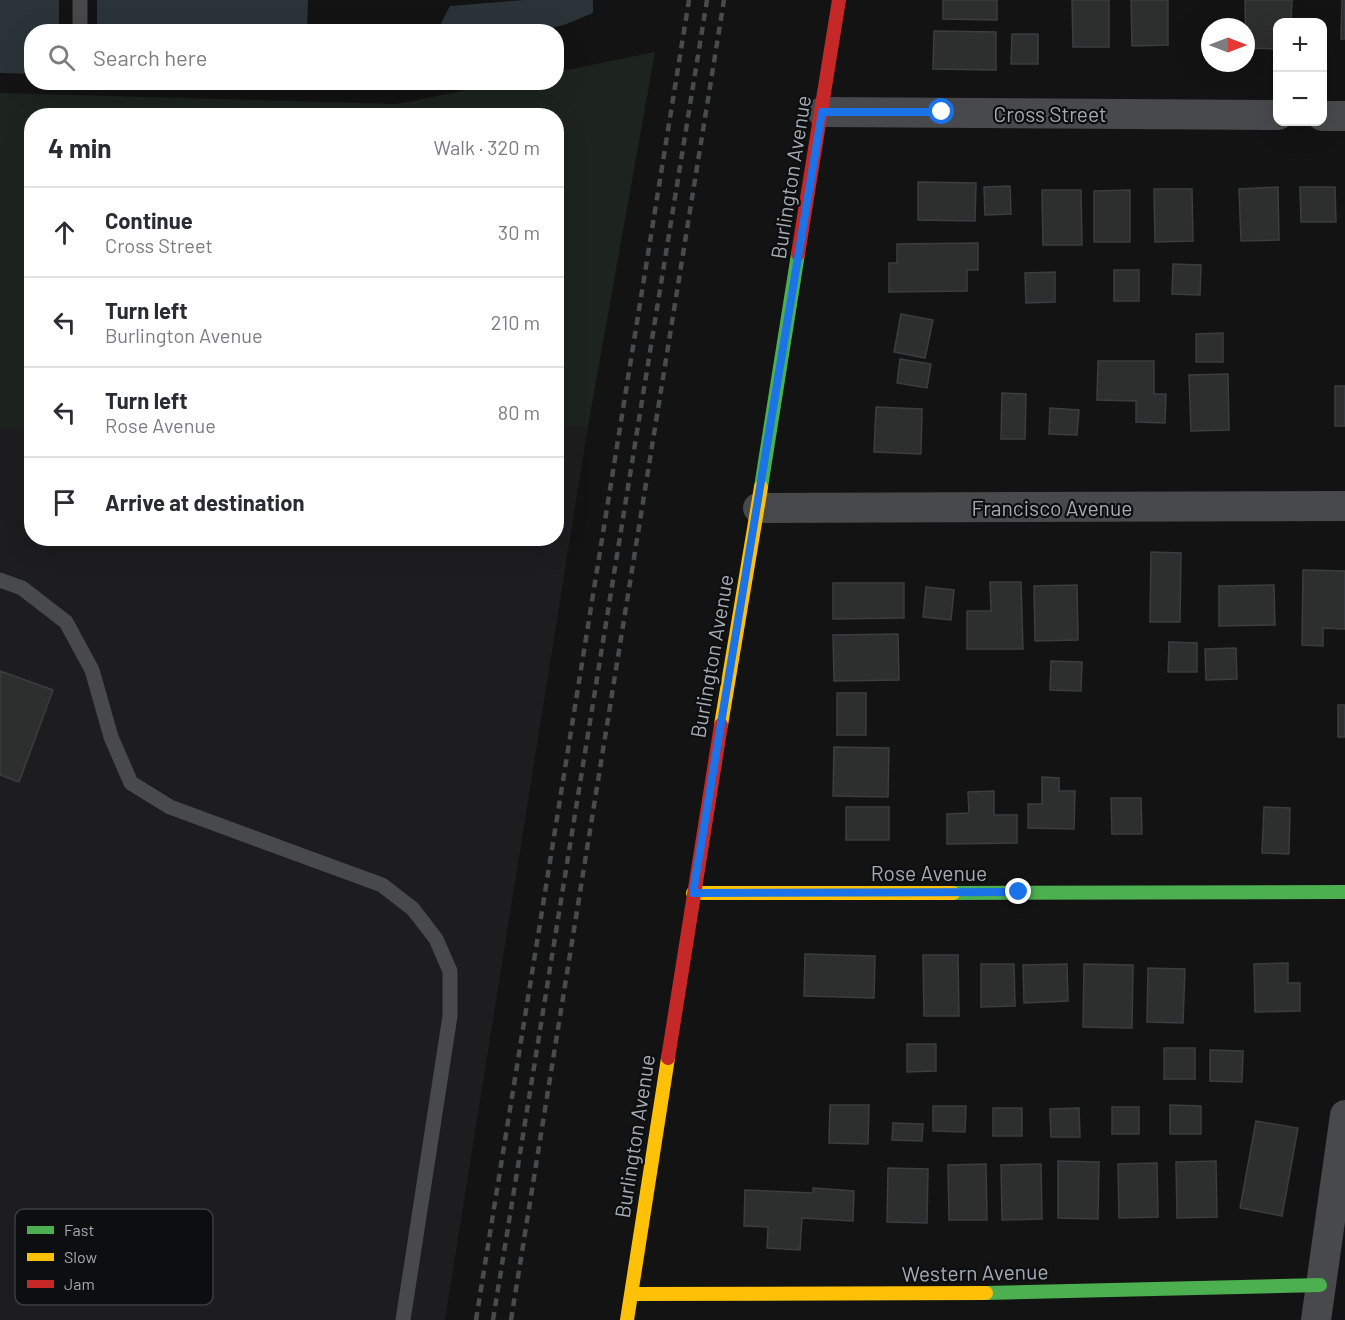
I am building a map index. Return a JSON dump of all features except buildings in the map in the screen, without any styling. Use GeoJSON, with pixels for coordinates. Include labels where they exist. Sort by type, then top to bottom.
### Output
{"type":"FeatureCollection","features":[{"type":"Feature","properties":{"kind":"street","name":"Burlington Avenue"},"geometry":{"type":"LineString","coordinates":[[627,1320],[693,893],[758,508],[839,0]]}},
{"type":"Feature","properties":{"kind":"street","name":"Cross Street"},"geometry":{"type":"LineString","coordinates":[[822,112],[1273,115]]}},
{"type":"Feature","properties":{"kind":"street"},"geometry":{"type":"LineString","coordinates":[[1327,116],[1345,116]]}},
{"type":"Feature","properties":{"kind":"street","name":"Francisco Avenue"},"geometry":{"type":"LineString","coordinates":[[758,508],[1345,506]]}},
{"type":"Feature","properties":{"kind":"street","name":"Rose Avenue"},"geometry":{"type":"LineString","coordinates":[[693,893],[1345,892]]}},
{"type":"Feature","properties":{"kind":"street"},"geometry":{"type":"LineString","coordinates":[[1316,1320],[1345,1115]]}},
{"type":"Feature","properties":{"kind":"street","name":"Western Avenue"},"geometry":{"type":"LineString","coordinates":[[632,1294],[912,1295],[1320,1286]]}},
{"type":"Feature","properties":{"kind":"lane"},"geometry":{"type":"LineString","coordinates":[[80,0],[80,24]]}},
{"type":"Feature","properties":{"kind":"lane"},"geometry":{"type":"LineString","coordinates":[[0,580],[21,588],[66,622],[92,670],[111,737],[131,783],[170,807],[382,885],[413,909],[436,939],[450,971],[450,1016],[403,1320]]}},
{"type":"Feature","properties":{"kind":"shaded area"},"geometry":{"type":"Polygon","coordinates":[[[0,0],[59,0],[59,24],[24,24],[24,74],[0,73],[0,0]]]}},
{"type":"Feature","properties":{"kind":"shaded area"},"geometry":{"type":"Polygon","coordinates":[[[97,0],[308,0],[307,24],[97,24],[97,0]]]}},
{"type":"Feature","properties":{"kind":"shaded area"},"geometry":{"type":"Polygon","coordinates":[[[525,0],[593,0],[593,13],[564,25],[441,24],[450,6],[525,0]]]}},
{"type":"Feature","properties":{"kind":"shaded area"},"geometry":{"type":"Polygon","coordinates":[[[655,52],[588,426],[564,426],[564,108],[24,108],[24,429],[0,429],[0,93],[397,104],[467,90],[564,90],[564,71],[655,52]]]}},
{"type":"Feature","properties":{"kind":"shaded area"},"geometry":{"type":"Polygon","coordinates":[[[564,426],[588,426],[445,1320],[0,1320],[0,429],[24,429],[24,546],[564,546],[564,426]]]}},
{"type":"Feature","properties":{"kind":"railway"},"geometry":{"type":"LineString","coordinates":[[476,1320],[689,0]]}},
{"type":"Feature","properties":{"kind":"railway"},"geometry":{"type":"LineString","coordinates":[[493,1320],[707,0]]}},
{"type":"Feature","properties":{"kind":"railway"},"geometry":{"type":"LineString","coordinates":[[511,1320],[724,0]]}},
{"type":"Feature","properties":{"kind":"traffic: fast"},"geometry":{"type":"LineString","coordinates":[[761,487],[798,254]]}},
{"type":"Feature","properties":{"kind":"traffic: fast"},"geometry":{"type":"LineString","coordinates":[[953,893],[1345,892]]}},
{"type":"Feature","properties":{"kind":"traffic: fast"},"geometry":{"type":"LineString","coordinates":[[986,1293],[1320,1285]]}},
{"type":"Feature","properties":{"kind":"traffic: slow"},"geometry":{"type":"LineString","coordinates":[[721,725],[761,487]]}},
{"type":"Feature","properties":{"kind":"traffic: slow"},"geometry":{"type":"LineString","coordinates":[[693,893],[953,893]]}},
{"type":"Feature","properties":{"kind":"traffic: slow"},"geometry":{"type":"LineString","coordinates":[[627,1320],[668,1058]]}},
{"type":"Feature","properties":{"kind":"traffic: slow"},"geometry":{"type":"LineString","coordinates":[[632,1294],[986,1293]]}},
{"type":"Feature","properties":{"kind":"traffic: jam"},"geometry":{"type":"LineString","coordinates":[[798,254],[839,0]]}},
{"type":"Feature","properties":{"kind":"traffic: jam"},"geometry":{"type":"LineString","coordinates":[[668,1058],[721,725]]}},
{"type":"Feature","properties":{"kind":"route"},"geometry":{"type":"LineString","coordinates":[[942,112],[822,112],[693,893],[1019,892]]}}]}
